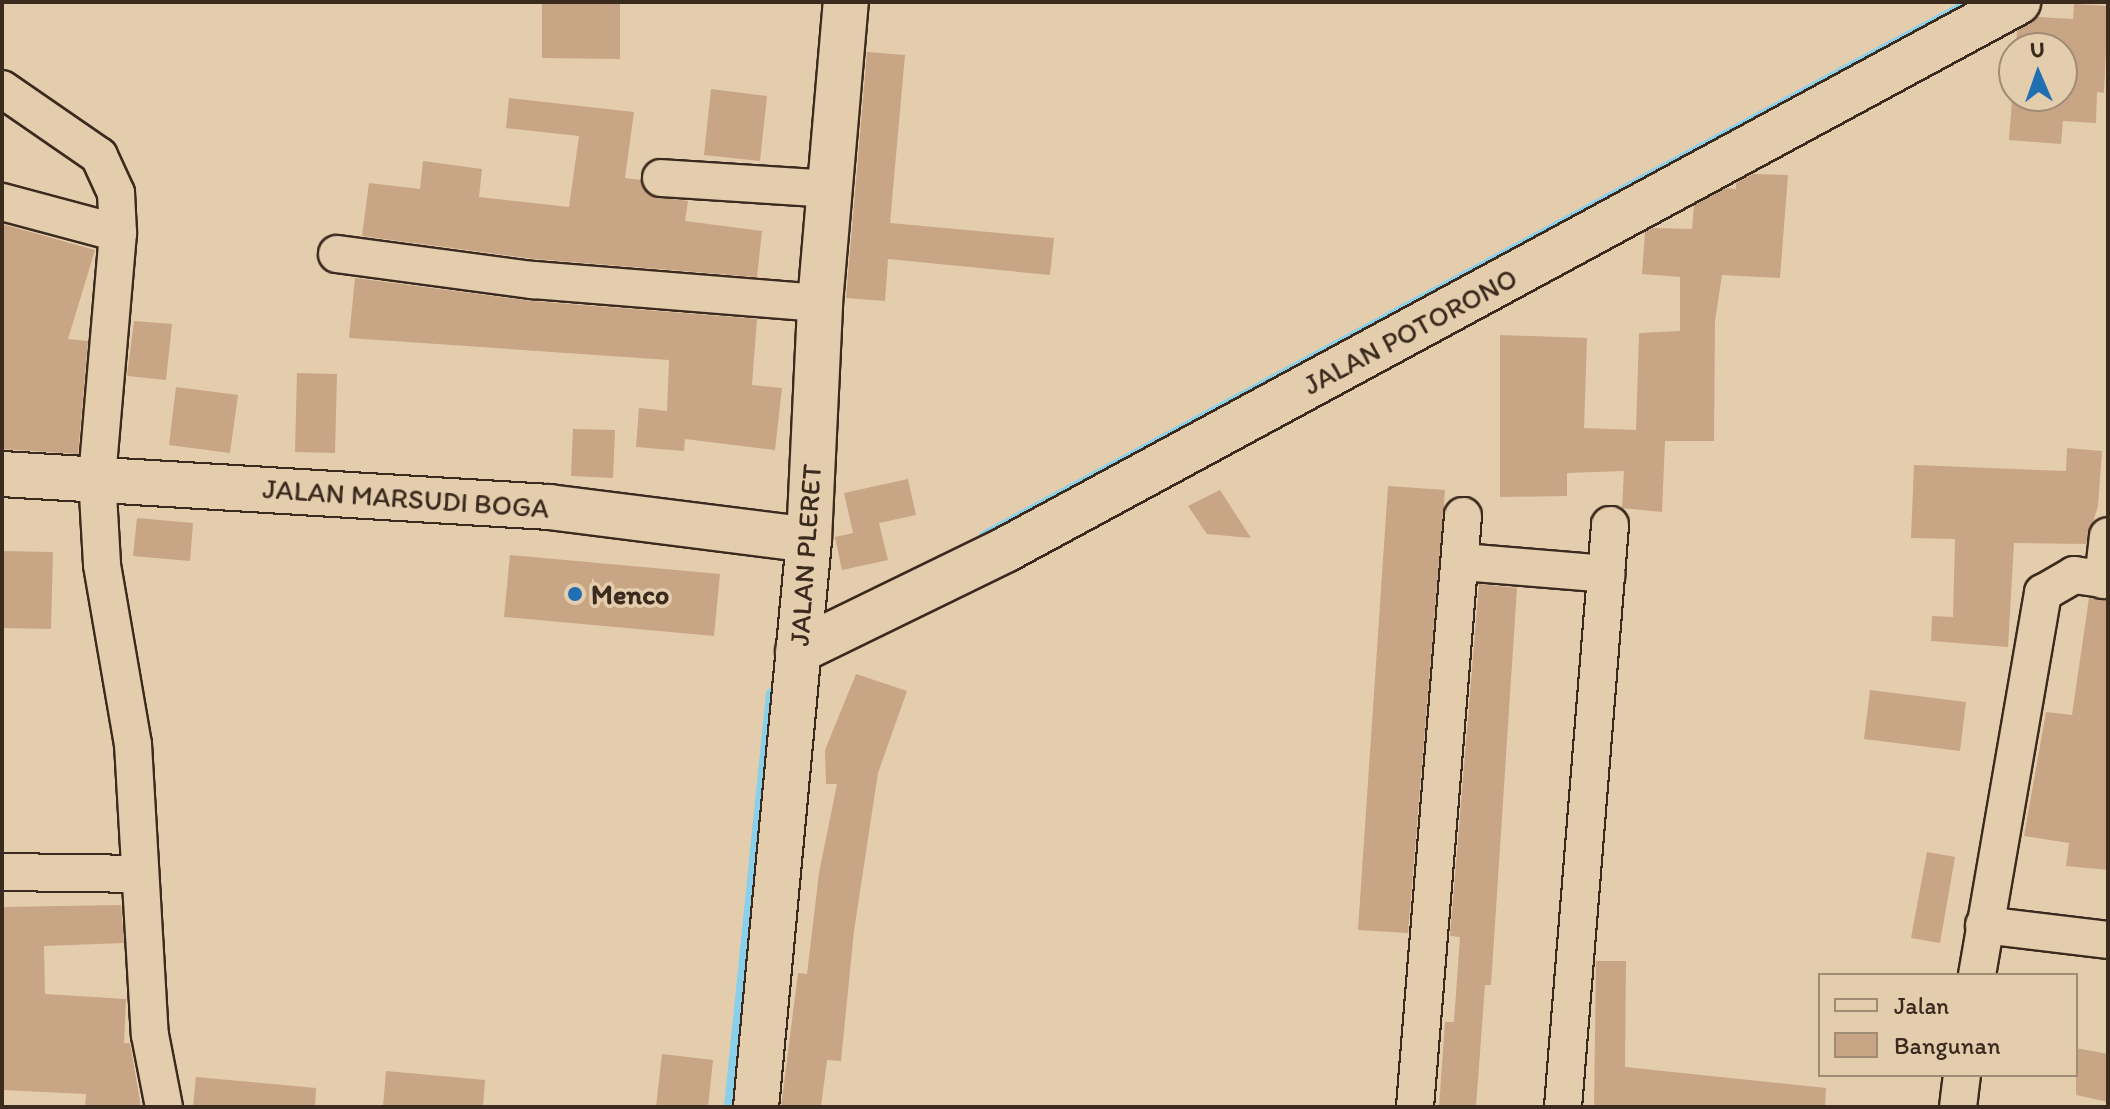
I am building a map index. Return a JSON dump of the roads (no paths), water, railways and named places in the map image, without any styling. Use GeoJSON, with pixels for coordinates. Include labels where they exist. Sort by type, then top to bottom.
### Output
{"type":"FeatureCollection","features":[{"type":"Feature","properties":{"kind":"street","name":"JALAN PLERET"},"geometry":{"type":"LineString","coordinates":[[756,1107],[809,540],[820,303],[833,189],[846,2]]}},
{"type":"Feature","properties":{"kind":"street","name":"JALAN POTORONO"},"geometry":{"type":"LineString","coordinates":[[798,651],[1005,550],[2018,2]]}},
{"type":"Feature","properties":{"kind":"street"},"geometry":{"type":"LineString","coordinates":[[2,89],[99,156],[116,193],[118,233],[97,477],[102,565],[133,744],[150,1035],[164,1107]]}},
{"type":"Feature","properties":{"kind":"street"},"geometry":{"type":"LineString","coordinates":[[661,178],[833,189]]}},
{"type":"Feature","properties":{"kind":"street"},"geometry":{"type":"LineString","coordinates":[[2,202],[118,233]]}},
{"type":"Feature","properties":{"kind":"street"},"geometry":{"type":"LineString","coordinates":[[337,254],[533,280],[820,303]]}},
{"type":"Feature","properties":{"kind":"street","name":"JALAN MARSUDI BOGA"},"geometry":{"type":"LineString","coordinates":[[2,474],[97,477],[549,507],[809,540]]}},
{"type":"Feature","properties":{"kind":"street"},"geometry":{"type":"LineString","coordinates":[[1415,1107],[1462,562],[1463,516]]}},
{"type":"Feature","properties":{"kind":"street"},"geometry":{"type":"LineString","coordinates":[[1563,1107],[1610,525]]}},
{"type":"Feature","properties":{"kind":"street"},"geometry":{"type":"LineString","coordinates":[[1977,973],[2043,593],[2074,575],[2106,580],[2108,536]]}},
{"type":"Feature","properties":{"kind":"street"},"geometry":{"type":"LineString","coordinates":[[1462,562],[1607,574]]}},
{"type":"Feature","properties":{"kind":"street"},"geometry":{"type":"LineString","coordinates":[[2,872],[139,874]]}},
{"type":"Feature","properties":{"kind":"street"},"geometry":{"type":"LineString","coordinates":[[1984,925],[2108,940]]}},
{"type":"Feature","properties":{"kind":"street"},"geometry":{"type":"LineString","coordinates":[[1958,1107],[1962,1077]]}},
{"type":"Feature","properties":{"kind":"waterway"},"geometry":{"type":"LineString","coordinates":[[984,536],[1971,2]]}},
{"type":"Feature","properties":{"kind":"waterway"},"geometry":{"type":"LineString","coordinates":[[729,1107],[771,693]]}},
{"type":"Feature","properties":{"kind":"place","name":"Menco"},"geometry":{"type":"Point","coordinates":[575,594]}}]}
